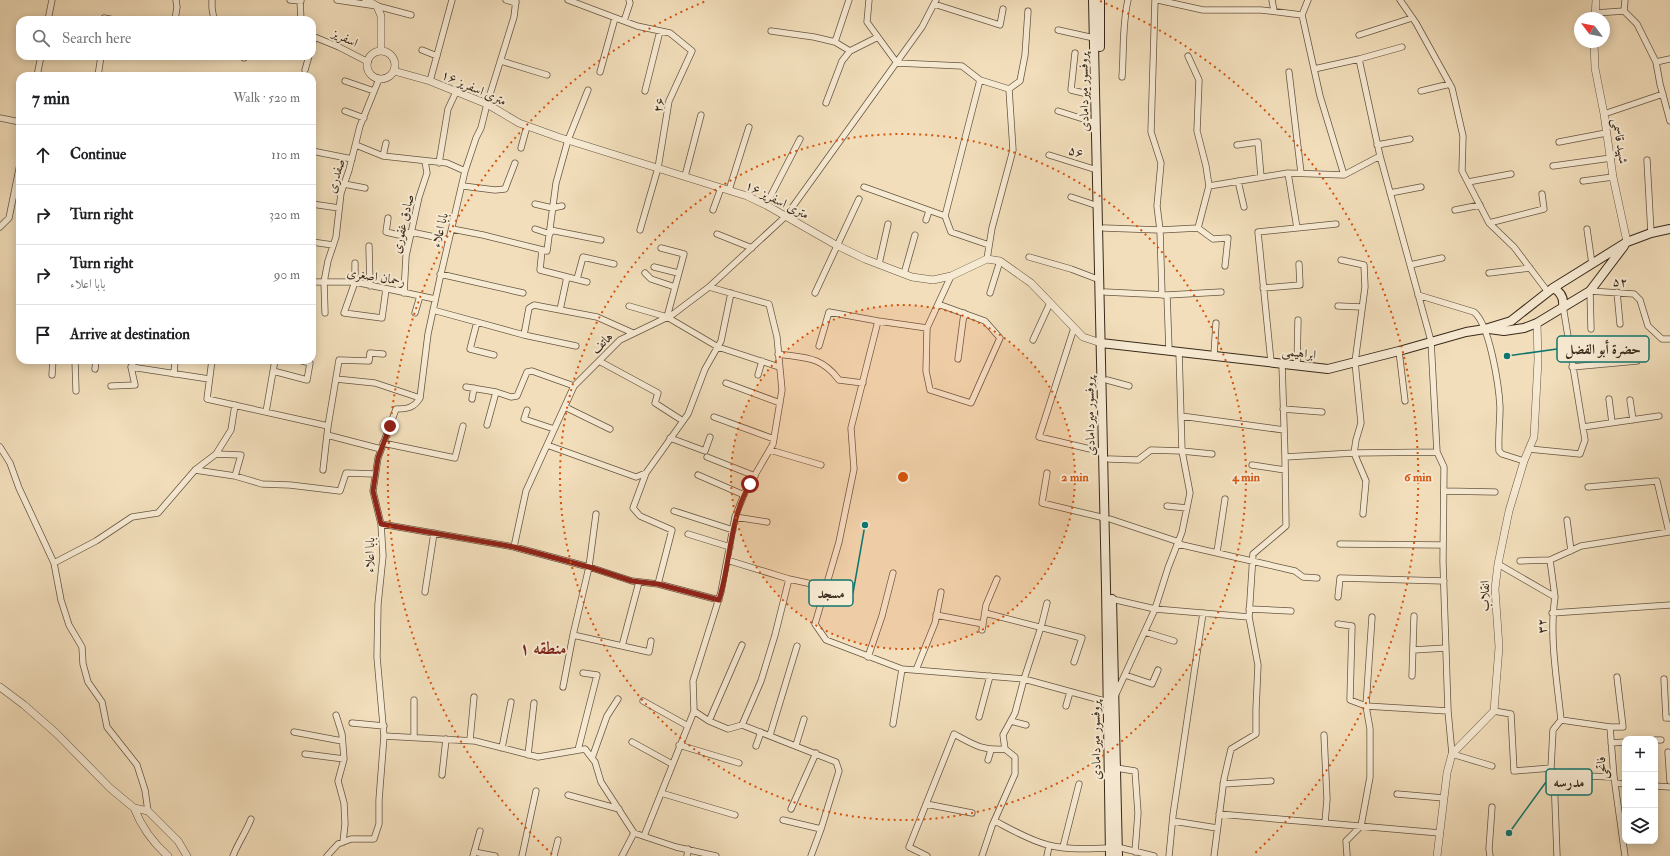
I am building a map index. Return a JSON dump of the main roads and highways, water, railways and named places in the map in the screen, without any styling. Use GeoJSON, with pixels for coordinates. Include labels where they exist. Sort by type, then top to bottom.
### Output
{"type":"FeatureCollection","features":[{"type":"Feature","properties":{"kind":"main road","name":"پروفسور میردامادی"},"geometry":{"type":"LineString","coordinates":[[1093,0],[1100,280],[1107,380],[1106,455]]}},
{"type":"Feature","properties":{"kind":"main road","name":"پروفسور میردامادی"},"geometry":{"type":"LineString","coordinates":[[1100,0],[1105,292],[1104,343],[1114,852]]}},
{"type":"Feature","properties":{"kind":"main road"},"geometry":{"type":"LineString","coordinates":[[1486,329],[1514,319],[1551,290],[1627,242],[1650,233],[1670,229]]}},
{"type":"Feature","properties":{"kind":"main road"},"geometry":{"type":"LineString","coordinates":[[1486,329],[1514,330],[1537,322],[1590,291],[1627,242]]}},
{"type":"Feature","properties":{"kind":"main road"},"geometry":{"type":"LineString","coordinates":[[1551,290],[1561,293],[1564,302],[1563,306]]}},
{"type":"Feature","properties":{"kind":"main road","name":"ابراهیمی"},"geometry":{"type":"LineString","coordinates":[[1104,343],[1328,369],[1466,332],[1486,329]]}},
{"type":"Feature","properties":{"kind":"main road","name":"پروفسور میردامادی"},"geometry":{"type":"LineString","coordinates":[[1111,700],[1116,768],[1114,852]]}},
{"type":"Feature","properties":{"kind":"place","name":"حضرة أبو الفضل"},"geometry":{"type":"Point","coordinates":[1507,356]}},
{"type":"Feature","properties":{"kind":"place","name":"مسجد"},"geometry":{"type":"Point","coordinates":[865,525]}},
{"type":"Feature","properties":{"kind":"place","name":"مدرسه"},"geometry":{"type":"Point","coordinates":[1509,833]}},
{"type":"Feature","properties":{"kind":"district","name":"منطقه ۱"},"geometry":{"type":"Point","coordinates":[543,648]}}]}
